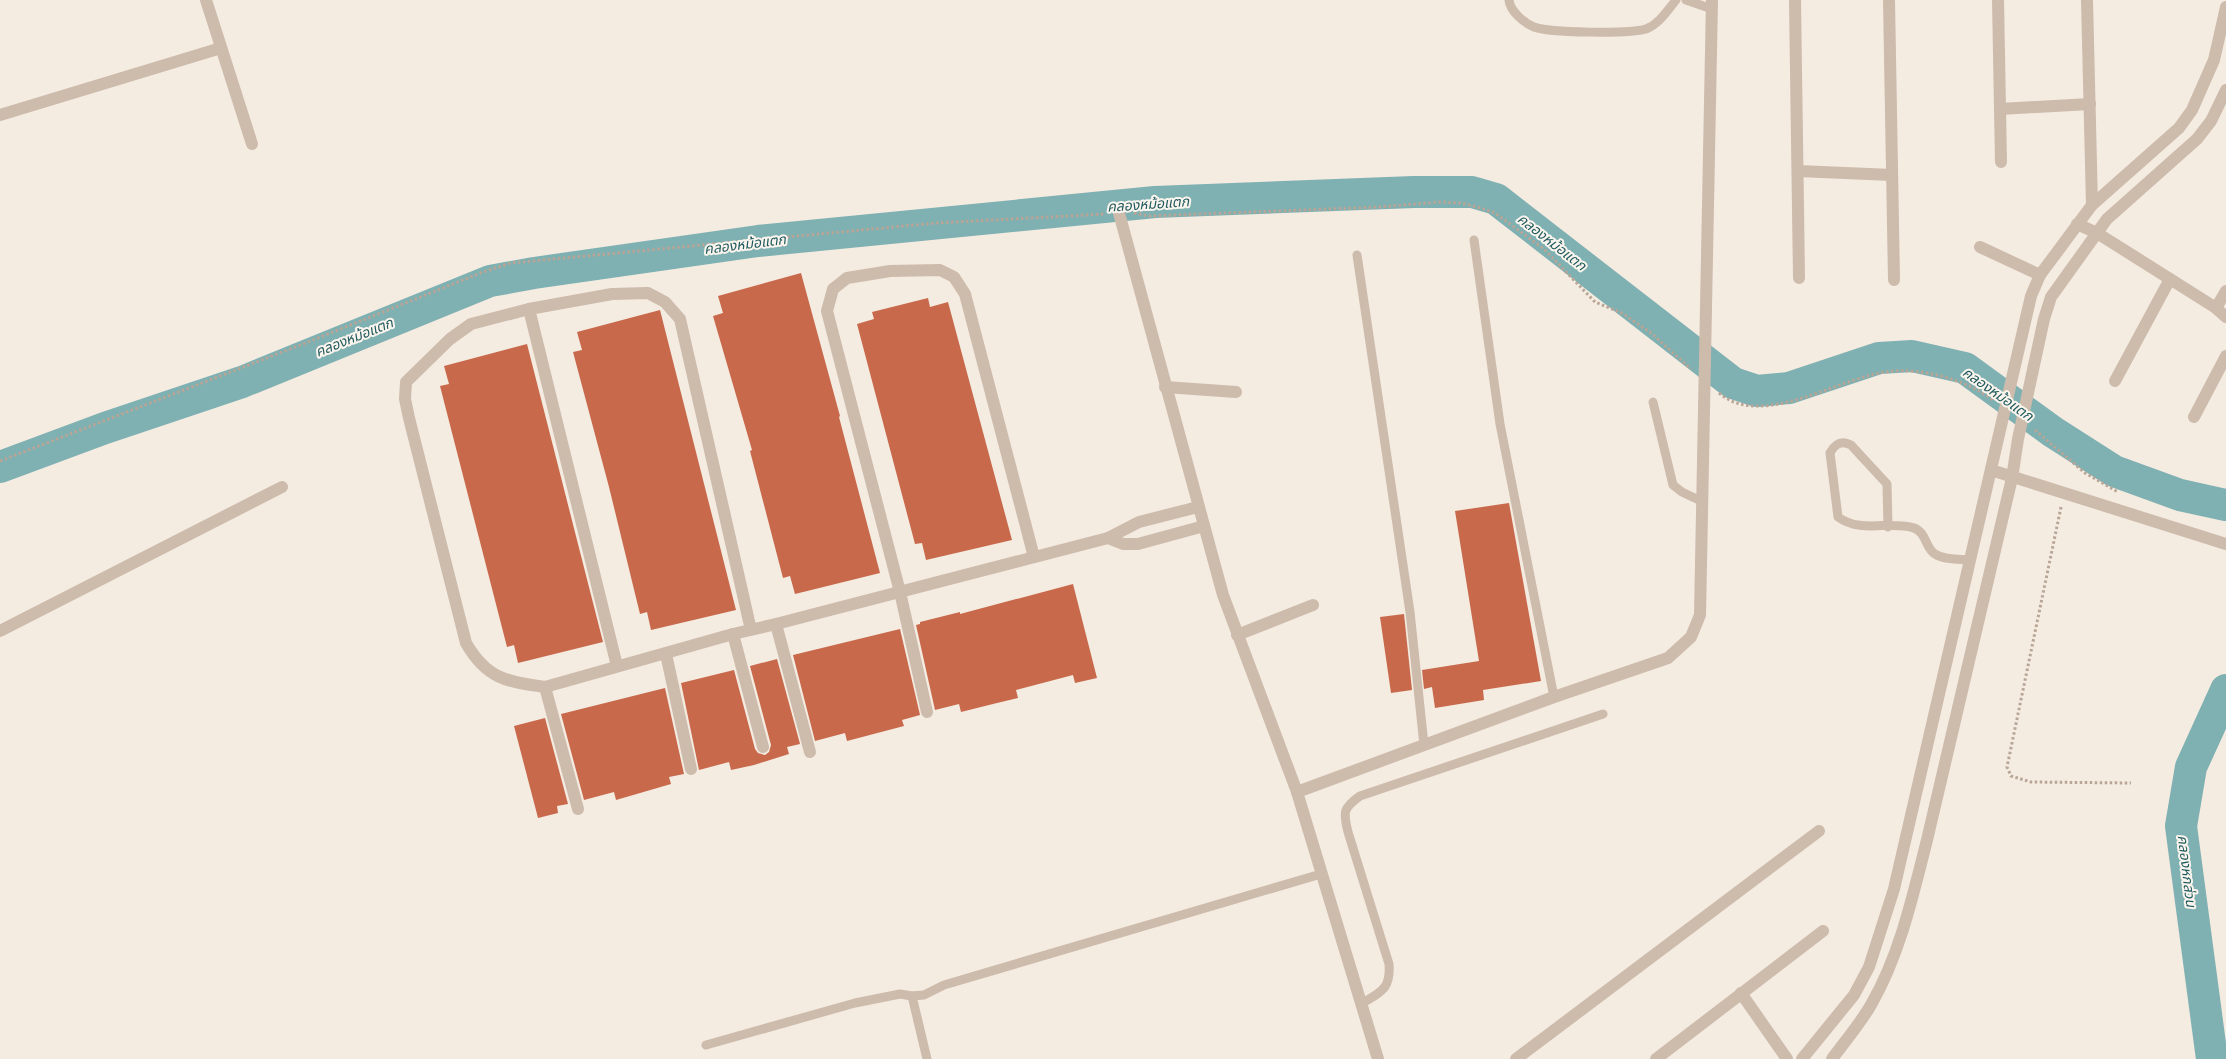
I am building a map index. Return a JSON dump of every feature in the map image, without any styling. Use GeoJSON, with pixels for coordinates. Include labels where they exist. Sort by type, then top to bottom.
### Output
{"type":"FeatureCollection","features":[{"type":"Feature","properties":{"kind":"street"},"geometry":{"type":"LineString","coordinates":[[206,0],[252,144]]}},
{"type":"Feature","properties":{"kind":"street"},"geometry":{"type":"LineString","coordinates":[[1795,0],[1799,278]]}},
{"type":"Feature","properties":{"kind":"street"},"geometry":{"type":"LineString","coordinates":[[1889,0],[1894,280]]}},
{"type":"Feature","properties":{"kind":"street"},"geometry":{"type":"LineString","coordinates":[[1998,0],[2001,162]]}},
{"type":"Feature","properties":{"kind":"street"},"geometry":{"type":"LineString","coordinates":[[2087,0],[2092,205]]}},
{"type":"Feature","properties":{"kind":"street"},"geometry":{"type":"LineString","coordinates":[[1296,792],[1554,697],[1668,658],[1691,638],[1700,614],[1712,4]]}},
{"type":"Feature","properties":{"kind":"street"},"geometry":{"type":"LineString","coordinates":[[1802,1059],[1854,995],[1869,967],[1894,889],[2015,358],[2031,296],[2040,275],[2092,205],[2179,128],[2192,110],[2214,60],[2226,6]]}},
{"type":"Feature","properties":{"kind":"street"},"geometry":{"type":"LineString","coordinates":[[0,115],[221,48]]}},
{"type":"Feature","properties":{"kind":"street"},"geometry":{"type":"LineString","coordinates":[[1832,1059],[1879,991],[1886,976],[1912,898],[2012,478],[2033,369],[2044,318],[2051,297],[2107,219],[2197,139],[2211,121],[2226,90]]}},
{"type":"Feature","properties":{"kind":"street"},"geometry":{"type":"LineString","coordinates":[[2000,109],[2090,104]]}},
{"type":"Feature","properties":{"kind":"street"},"geometry":{"type":"LineString","coordinates":[[1798,171],[1892,175]]}},
{"type":"Feature","properties":{"kind":"street"},"geometry":{"type":"LineString","coordinates":[[1119,213],[1223,595],[1237,636],[1290,770],[1378,1059]]}},
{"type":"Feature","properties":{"kind":"street"},"geometry":{"type":"LineString","coordinates":[[2077,224],[2097,233],[2226,316]]}},
{"type":"Feature","properties":{"kind":"street"},"geometry":{"type":"LineString","coordinates":[[1980,247],[2040,275]]}},
{"type":"Feature","properties":{"kind":"street"},"geometry":{"type":"LineString","coordinates":[[927,712],[900,592],[827,311],[833,289],[847,278],[890,271],[940,270],[954,277],[965,294],[1034,557]]}},
{"type":"Feature","properties":{"kind":"street"},"geometry":{"type":"LineString","coordinates":[[2115,381],[2170,279]]}},
{"type":"Feature","properties":{"kind":"street"},"geometry":{"type":"LineString","coordinates":[[2216,308],[2226,291]]}},
{"type":"Feature","properties":{"kind":"street"},"geometry":{"type":"LineString","coordinates":[[751,630],[680,319],[665,302],[648,293],[612,294],[529,309],[471,324],[450,339],[406,382],[405,399],[466,642],[476,661],[492,673],[514,683],[545,687],[733,634],[751,630],[776,624],[1108,538],[1138,522],[1198,507]]}},
{"type":"Feature","properties":{"kind":"street"},"geometry":{"type":"LineString","coordinates":[[529,309],[617,666]]}},
{"type":"Feature","properties":{"kind":"street"},"geometry":{"type":"LineString","coordinates":[[2194,417],[2226,356]]}},
{"type":"Feature","properties":{"kind":"street"},"geometry":{"type":"LineString","coordinates":[[1165,387],[1236,392]]}},
{"type":"Feature","properties":{"kind":"street"},"geometry":{"type":"LineString","coordinates":[[1991,470],[2226,544]]}},
{"type":"Feature","properties":{"kind":"street"},"geometry":{"type":"LineString","coordinates":[[0,631],[282,487]]}},
{"type":"Feature","properties":{"kind":"street"},"geometry":{"type":"LineString","coordinates":[[1108,538],[1123,544],[1138,544],[1204,526]]}},
{"type":"Feature","properties":{"kind":"street"},"geometry":{"type":"LineString","coordinates":[[1237,636],[1313,605]]}},
{"type":"Feature","properties":{"kind":"street"},"geometry":{"type":"LineString","coordinates":[[776,624],[810,752]]}},
{"type":"Feature","properties":{"kind":"street"},"geometry":{"type":"LineString","coordinates":[[733,634],[763,747]]}},
{"type":"Feature","properties":{"kind":"street"},"geometry":{"type":"LineString","coordinates":[[666,654],[691,769]]}},
{"type":"Feature","properties":{"kind":"street"},"geometry":{"type":"LineString","coordinates":[[545,687],[578,809]]}},
{"type":"Feature","properties":{"kind":"street"},"geometry":{"type":"LineString","coordinates":[[1938,702],[1959,705]]}},
{"type":"Feature","properties":{"kind":"street"},"geometry":{"type":"LineString","coordinates":[[1516,1059],[1819,830]]}},
{"type":"Feature","properties":{"kind":"street"},"geometry":{"type":"LineString","coordinates":[[1894,889],[1912,898]]}},
{"type":"Feature","properties":{"kind":"street"},"geometry":{"type":"LineString","coordinates":[[1656,1059],[1823,931]]}},
{"type":"Feature","properties":{"kind":"street"},"geometry":{"type":"LineString","coordinates":[[1741,993],[1787,1059]]}},
{"type":"Feature","properties":{"kind":"lane"},"geometry":{"type":"LineString","coordinates":[[1509,0],[1510,5],[1519,16],[1534,27],[1554,30],[1624,33],[1645,29],[1656,24],[1676,0]]}},
{"type":"Feature","properties":{"kind":"lane"},"geometry":{"type":"LineString","coordinates":[[1686,0],[1712,4]]}},
{"type":"Feature","properties":{"kind":"lane"},"geometry":{"type":"LineString","coordinates":[[1474,240],[1500,424],[1554,697]]}},
{"type":"Feature","properties":{"kind":"lane"},"geometry":{"type":"LineString","coordinates":[[1357,255],[1410,612],[1424,745]]}},
{"type":"Feature","properties":{"kind":"lane"},"geometry":{"type":"LineString","coordinates":[[1653,402],[1673,484],[1682,492],[1703,502]]}},
{"type":"Feature","properties":{"kind":"lane"},"geometry":{"type":"LineString","coordinates":[[1888,527],[1887,484],[1851,445],[1845,442],[1834,446],[1830,453],[1838,517],[1845,523],[1854,525],[1888,527],[1913,528],[1922,533],[1934,554],[1942,557],[1970,560]]}},
{"type":"Feature","properties":{"kind":"lane"},"geometry":{"type":"LineString","coordinates":[[1361,1004],[1384,990],[1390,978],[1389,964],[1344,816],[1348,804],[1360,796],[1603,714]]}},
{"type":"Feature","properties":{"kind":"lane"},"geometry":{"type":"LineString","coordinates":[[706,1045],[855,1003],[900,994],[924,995],[953,982],[1321,874]]}},
{"type":"Feature","properties":{"kind":"lane"},"geometry":{"type":"LineString","coordinates":[[912,996],[927,1059]]}},
{"type":"Feature","properties":{"kind":"path"},"geometry":{"type":"LineString","coordinates":[[1119,213],[1138,213],[1149,216],[1379,207],[1439,202],[1461,203],[1481,208],[1495,213],[1544,249],[1595,302],[1622,313],[1651,333],[1696,374]]}},
{"type":"Feature","properties":{"kind":"path"},"geometry":{"type":"LineString","coordinates":[[1716,391],[1738,403],[1761,405],[1790,402],[1857,379],[1892,371],[1923,372],[1956,381],[1986,394],[2001,406]]}},
{"type":"Feature","properties":{"kind":"path"},"geometry":{"type":"LineString","coordinates":[[2032,428],[2085,473],[2122,494]]}},
{"type":"Feature","properties":{"kind":"path"},"geometry":{"type":"LineString","coordinates":[[2064,494],[2006,767],[2011,776],[2031,782],[2131,782]]}},
{"type":"Feature","properties":{"kind":"building"},"geometry":{"type":"Polygon","coordinates":[[[801,273],[880,573],[795,594],[790,576],[783,578],[750,451],[752,450],[713,316],[723,313],[718,296],[801,273]]]}},
{"type":"Feature","properties":{"kind":"building"},"geometry":{"type":"Polygon","coordinates":[[[928,298],[930,307],[948,302],[1012,540],[926,560],[922,543],[915,544],[857,324],[874,319],[872,312],[928,298]]]}},
{"type":"Feature","properties":{"kind":"building"},"geometry":{"type":"Polygon","coordinates":[[[660,310],[736,610],[651,630],[647,612],[640,614],[573,352],[582,350],[577,332],[660,310]]]}},
{"type":"Feature","properties":{"kind":"building"},"geometry":{"type":"Polygon","coordinates":[[[527,344],[603,642],[518,663],[514,645],[507,647],[440,386],[449,384],[444,366],[527,344]]]}},
{"type":"Feature","properties":{"kind":"building"},"geometry":{"type":"Polygon","coordinates":[[[1509,503],[1541,681],[1483,690],[1484,700],[1435,708],[1432,687],[1424,689],[1422,670],[1479,661],[1455,511],[1509,503]]]}},
{"type":"Feature","properties":{"kind":"building"},"geometry":{"type":"Polygon","coordinates":[[[1073,584],[1097,678],[1075,683],[1073,675],[1016,690],[1018,698],[961,712],[959,704],[935,710],[916,625],[920,624],[920,622],[960,612],[960,614],[1073,584]]]}},
{"type":"Feature","properties":{"kind":"building"},"geometry":{"type":"Polygon","coordinates":[[[1404,614],[1412,690],[1391,693],[1380,617],[1404,614]]]}},
{"type":"Feature","properties":{"kind":"building"},"geometry":{"type":"Polygon","coordinates":[[[900,629],[920,715],[902,720],[904,726],[847,741],[845,733],[815,741],[793,655],[900,629]]]}},
{"type":"Feature","properties":{"kind":"building"},"geometry":{"type":"Polygon","coordinates":[[[777,659],[800,744],[787,747],[789,754],[754,765],[731,770],[729,762],[699,770],[681,683],[734,670],[755,749],[758,753],[765,755],[769,752],[771,745],[750,666],[777,659]]]}},
{"type":"Feature","properties":{"kind":"building"},"geometry":{"type":"Polygon","coordinates":[[[665,688],[684,774],[669,777],[671,784],[616,800],[614,792],[584,800],[561,714],[665,688]]]}},
{"type":"Feature","properties":{"kind":"building"},"geometry":{"type":"Polygon","coordinates":[[[545,718],[568,804],[557,806],[558,813],[538,818],[514,726],[545,718]]]}},
{"type":"Feature","properties":{"kind":"waterway","name":"คลองหม้อแตก"},"geometry":{"type":"LineString","coordinates":[[0,467],[105,428],[242,382],[490,281],[758,241],[1155,202],[1414,192],[1472,192],[1496,199],[1733,383],[1757,391],[1789,388],[1879,358],[1912,356],[1965,368],[2053,432],[2114,471],[2180,495],[2226,505]]}},
{"type":"Feature","properties":{"kind":"waterway","name":"คลองหกส่วน"},"geometry":{"type":"LineString","coordinates":[[2212,1059],[2181,826],[2191,767],[2226,690]]}}]}
